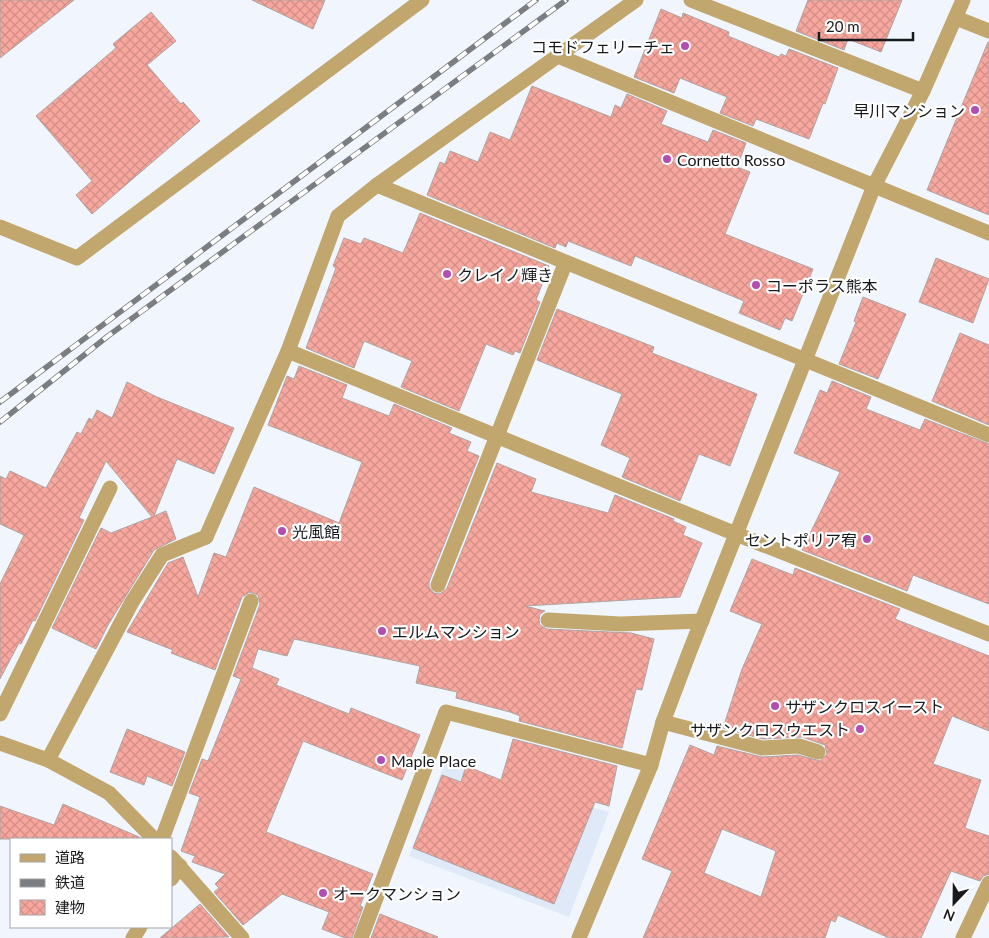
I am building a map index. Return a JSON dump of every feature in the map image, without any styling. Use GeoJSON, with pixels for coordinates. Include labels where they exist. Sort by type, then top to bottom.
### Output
{"type":"FeatureCollection","features":[{"type":"Feature","properties":{"kind":"street"},"geometry":{"type":"LineString","coordinates":[[0,227],[77,258],[422,0]]}},
{"type":"Feature","properties":{"kind":"street"},"geometry":{"type":"LineString","coordinates":[[48,760],[132,602],[162,555],[206,537],[288,351],[338,216],[377,185],[636,0]]}},
{"type":"Feature","properties":{"kind":"street"},"geometry":{"type":"LineString","coordinates":[[691,0],[923,91]]}},
{"type":"Feature","properties":{"kind":"street"},"geometry":{"type":"LineString","coordinates":[[580,938],[652,765],[663,722],[874,186],[923,91],[963,0]]}},
{"type":"Feature","properties":{"kind":"street"},"geometry":{"type":"LineString","coordinates":[[956,18],[989,31]]}},
{"type":"Feature","properties":{"kind":"street"},"geometry":{"type":"LineString","coordinates":[[558,56],[989,233]]}},
{"type":"Feature","properties":{"kind":"street"},"geometry":{"type":"LineString","coordinates":[[377,185],[565,264],[805,359],[989,436]]}},
{"type":"Feature","properties":{"kind":"street"},"geometry":{"type":"LineString","coordinates":[[438,585],[565,264]]}},
{"type":"Feature","properties":{"kind":"street"},"geometry":{"type":"LineString","coordinates":[[288,351],[736,534],[989,634]]}},
{"type":"Feature","properties":{"kind":"street"},"geometry":{"type":"LineString","coordinates":[[0,714],[110,488]]}},
{"type":"Feature","properties":{"kind":"street"},"geometry":{"type":"LineString","coordinates":[[162,838],[251,601]]}},
{"type":"Feature","properties":{"kind":"street"},"geometry":{"type":"LineString","coordinates":[[548,620],[620,624],[702,621]]}},
{"type":"Feature","properties":{"kind":"street"},"geometry":{"type":"LineString","coordinates":[[361,938],[446,712],[652,765]]}},
{"type":"Feature","properties":{"kind":"street"},"geometry":{"type":"LineString","coordinates":[[663,722],[762,748],[799,746],[818,752]]}},
{"type":"Feature","properties":{"kind":"street"},"geometry":{"type":"LineString","coordinates":[[0,743],[48,760],[109,793],[153,838]]}},
{"type":"Feature","properties":{"kind":"street"},"geometry":{"type":"LineString","coordinates":[[172,876],[176,862]]}},
{"type":"Feature","properties":{"kind":"street"},"geometry":{"type":"LineString","coordinates":[[176,862],[242,938]]}},
{"type":"Feature","properties":{"kind":"street"},"geometry":{"type":"LineString","coordinates":[[963,938],[989,883]]}},
{"type":"Feature","properties":{"kind":"shaded area"},"geometry":{"type":"Polygon","coordinates":[[[445,763],[609,812],[569,917],[409,856],[445,763]]]}},
{"type":"Feature","properties":{"kind":"building"},"geometry":{"type":"Polygon","coordinates":[[[0,0],[74,0],[0,58],[0,0]]]}},
{"type":"Feature","properties":{"kind":"building"},"geometry":{"type":"Polygon","coordinates":[[[252,0],[325,0],[313,29],[252,0]]]}},
{"type":"Feature","properties":{"kind":"building"},"geometry":{"type":"Polygon","coordinates":[[[808,0],[902,0],[881,52],[848,39],[844,50],[796,31],[808,0]]]}},
{"type":"Feature","properties":{"kind":"building"},"geometry":{"type":"Polygon","coordinates":[[[661,9],[682,18],[683,13],[729,32],[728,36],[779,57],[781,54],[786,56],[789,49],[838,68],[825,104],[823,103],[809,139],[756,119],[753,126],[720,113],[727,97],[680,78],[674,93],[634,77],[661,9]]]}},
{"type":"Feature","properties":{"kind":"building"},"geometry":{"type":"Polygon","coordinates":[[[151,12],[176,41],[147,65],[181,104],[183,102],[200,121],[92,214],[76,195],[92,181],[36,116],[116,48],[113,44],[151,12]]]}},
{"type":"Feature","properties":{"kind":"building","name":"早川マンション"},"geometry":{"type":"Polygon","coordinates":[[[989,42],[989,215],[927,190],[989,42]]]}},
{"type":"Feature","properties":{"kind":"building"},"geometry":{"type":"Polygon","coordinates":[[[532,86],[611,117],[615,105],[621,108],[627,94],[667,111],[661,124],[708,142],[713,130],[746,143],[737,167],[750,172],[725,234],[813,269],[792,321],[785,318],[780,330],[739,313],[744,301],[635,256],[631,266],[568,241],[566,247],[557,243],[555,248],[427,195],[440,162],[445,164],[450,151],[478,162],[490,132],[510,140],[532,86]]]}},
{"type":"Feature","properties":{"kind":"building"},"geometry":{"type":"Polygon","coordinates":[[[420,213],[549,266],[536,300],[540,302],[520,353],[515,351],[513,355],[486,344],[459,411],[401,387],[412,361],[364,341],[354,368],[306,348],[336,268],[333,266],[344,238],[361,244],[364,238],[403,253],[420,213]]]}},
{"type":"Feature","properties":{"kind":"building"},"geometry":{"type":"Polygon","coordinates":[[[936,258],[989,279],[973,323],[919,302],[936,258]]]}},
{"type":"Feature","properties":{"kind":"building"},"geometry":{"type":"Polygon","coordinates":[[[863,297],[906,314],[878,379],[839,364],[856,322],[854,321],[863,297]]]}},
{"type":"Feature","properties":{"kind":"building"},"geometry":{"type":"Polygon","coordinates":[[[557,309],[654,347],[652,353],[757,394],[730,466],[699,454],[680,501],[622,477],[630,458],[601,445],[622,394],[537,360],[557,309]]]}},
{"type":"Feature","properties":{"kind":"building"},"geometry":{"type":"Polygon","coordinates":[[[960,333],[989,345],[989,425],[932,401],[960,333]]]}},
{"type":"Feature","properties":{"kind":"building"},"geometry":{"type":"Polygon","coordinates":[[[299,366],[347,385],[342,398],[389,416],[394,404],[452,428],[449,433],[471,442],[467,451],[479,456],[429,582],[429,587],[434,593],[440,594],[447,588],[497,463],[536,479],[531,492],[608,513],[615,495],[674,519],[673,521],[686,527],[683,535],[702,543],[680,597],[525,606],[545,611],[540,614],[539,620],[540,625],[547,629],[631,633],[654,639],[642,690],[636,689],[622,748],[519,721],[520,716],[510,712],[456,698],[457,692],[416,683],[420,666],[294,639],[287,656],[258,649],[252,668],[279,679],[276,685],[349,714],[351,708],[420,735],[402,780],[303,741],[266,832],[373,874],[360,906],[363,907],[352,938],[345,938],[322,929],[329,912],[282,894],[243,925],[214,892],[219,888],[215,884],[225,874],[192,862],[195,856],[181,851],[200,797],[189,793],[202,759],[208,761],[241,679],[233,676],[260,604],[258,595],[250,592],[242,597],[215,670],[171,653],[173,650],[127,632],[168,563],[183,557],[198,597],[214,553],[226,557],[254,487],[339,523],[362,462],[268,425],[287,376],[294,379],[299,366]]]}},
{"type":"Feature","properties":{"kind":"building"},"geometry":{"type":"Polygon","coordinates":[[[832,381],[871,397],[866,409],[920,430],[925,419],[989,444],[989,604],[913,575],[907,591],[802,550],[840,472],[794,453],[820,390],[827,393],[832,381]]]}},
{"type":"Feature","properties":{"kind":"building"},"geometry":{"type":"Polygon","coordinates":[[[127,382],[157,397],[234,428],[214,474],[177,459],[154,516],[166,511],[176,539],[154,550],[108,625],[96,649],[52,628],[101,528],[111,533],[152,517],[106,461],[79,518],[84,520],[35,621],[33,620],[21,644],[19,643],[0,679],[0,584],[24,535],[0,524],[0,476],[6,479],[10,471],[46,488],[77,432],[81,434],[89,418],[92,420],[97,410],[112,418],[127,382]]]}},
{"type":"Feature","properties":{"kind":"building"},"geometry":{"type":"Polygon","coordinates":[[[752,559],[793,575],[795,568],[900,609],[895,619],[989,656],[989,731],[952,716],[933,764],[981,780],[965,828],[989,836],[989,874],[983,876],[980,881],[951,871],[921,938],[889,938],[838,915],[835,922],[831,920],[825,938],[643,938],[672,871],[642,859],[690,745],[714,755],[717,746],[762,757],[798,755],[820,761],[827,754],[825,745],[802,737],[763,739],[723,728],[742,669],[762,624],[730,611],[752,559]],[[722,829],[704,873],[761,897],[776,851],[722,829]]]}},
{"type":"Feature","properties":{"kind":"building"},"geometry":{"type":"Polygon","coordinates":[[[127,729],[185,752],[172,786],[147,776],[144,785],[110,772],[127,729]]]}},
{"type":"Feature","properties":{"kind":"building"},"geometry":{"type":"Polygon","coordinates":[[[513,739],[617,766],[609,806],[595,802],[554,904],[413,848],[442,775],[461,782],[466,766],[501,780],[513,739]]]}},
{"type":"Feature","properties":{"kind":"building"},"geometry":{"type":"Polygon","coordinates":[[[63,804],[140,838],[0,839],[0,806],[54,825],[63,804]]]}},
{"type":"Feature","properties":{"kind":"building"},"geometry":{"type":"Polygon","coordinates":[[[200,904],[229,937],[160,938],[200,904]]]}},
{"type":"Feature","properties":{"kind":"building"},"geometry":{"type":"Polygon","coordinates":[[[380,914],[438,937],[371,938],[380,914]]]}},
{"type":"Feature","properties":{"kind":"railway"},"geometry":{"type":"LineString","coordinates":[[0,402],[536,0]]}},
{"type":"Feature","properties":{"kind":"railway"},"geometry":{"type":"LineString","coordinates":[[0,422],[108,336],[566,0]]}},
{"type":"Feature","properties":{"kind":"place","name":"コモドフェリーチェ"},"geometry":{"type":"Point","coordinates":[685,46]}},
{"type":"Feature","properties":{"kind":"place","name":"早川マンション"},"geometry":{"type":"Point","coordinates":[975,110]}},
{"type":"Feature","properties":{"kind":"place","name":"Cornetto Rosso"},"geometry":{"type":"Point","coordinates":[667,159]}},
{"type":"Feature","properties":{"kind":"place","name":"クレイノ輝き"},"geometry":{"type":"Point","coordinates":[447,274]}},
{"type":"Feature","properties":{"kind":"place","name":"コーポラス熊本"},"geometry":{"type":"Point","coordinates":[756,285]}},
{"type":"Feature","properties":{"kind":"place","name":"光風館"},"geometry":{"type":"Point","coordinates":[282,531]}},
{"type":"Feature","properties":{"kind":"place","name":"セントポリア宥"},"geometry":{"type":"Point","coordinates":[867,539]}},
{"type":"Feature","properties":{"kind":"place","name":"エルムマンション"},"geometry":{"type":"Point","coordinates":[382,631]}},
{"type":"Feature","properties":{"kind":"place","name":"サザンクロスイースト"},"geometry":{"type":"Point","coordinates":[775,706]}},
{"type":"Feature","properties":{"kind":"place","name":"サザンクロスウエスト"},"geometry":{"type":"Point","coordinates":[860,729]}},
{"type":"Feature","properties":{"kind":"place","name":"Maple Place"},"geometry":{"type":"Point","coordinates":[381,760]}},
{"type":"Feature","properties":{"kind":"place","name":"オークマンション"},"geometry":{"type":"Point","coordinates":[323,893]}}]}
